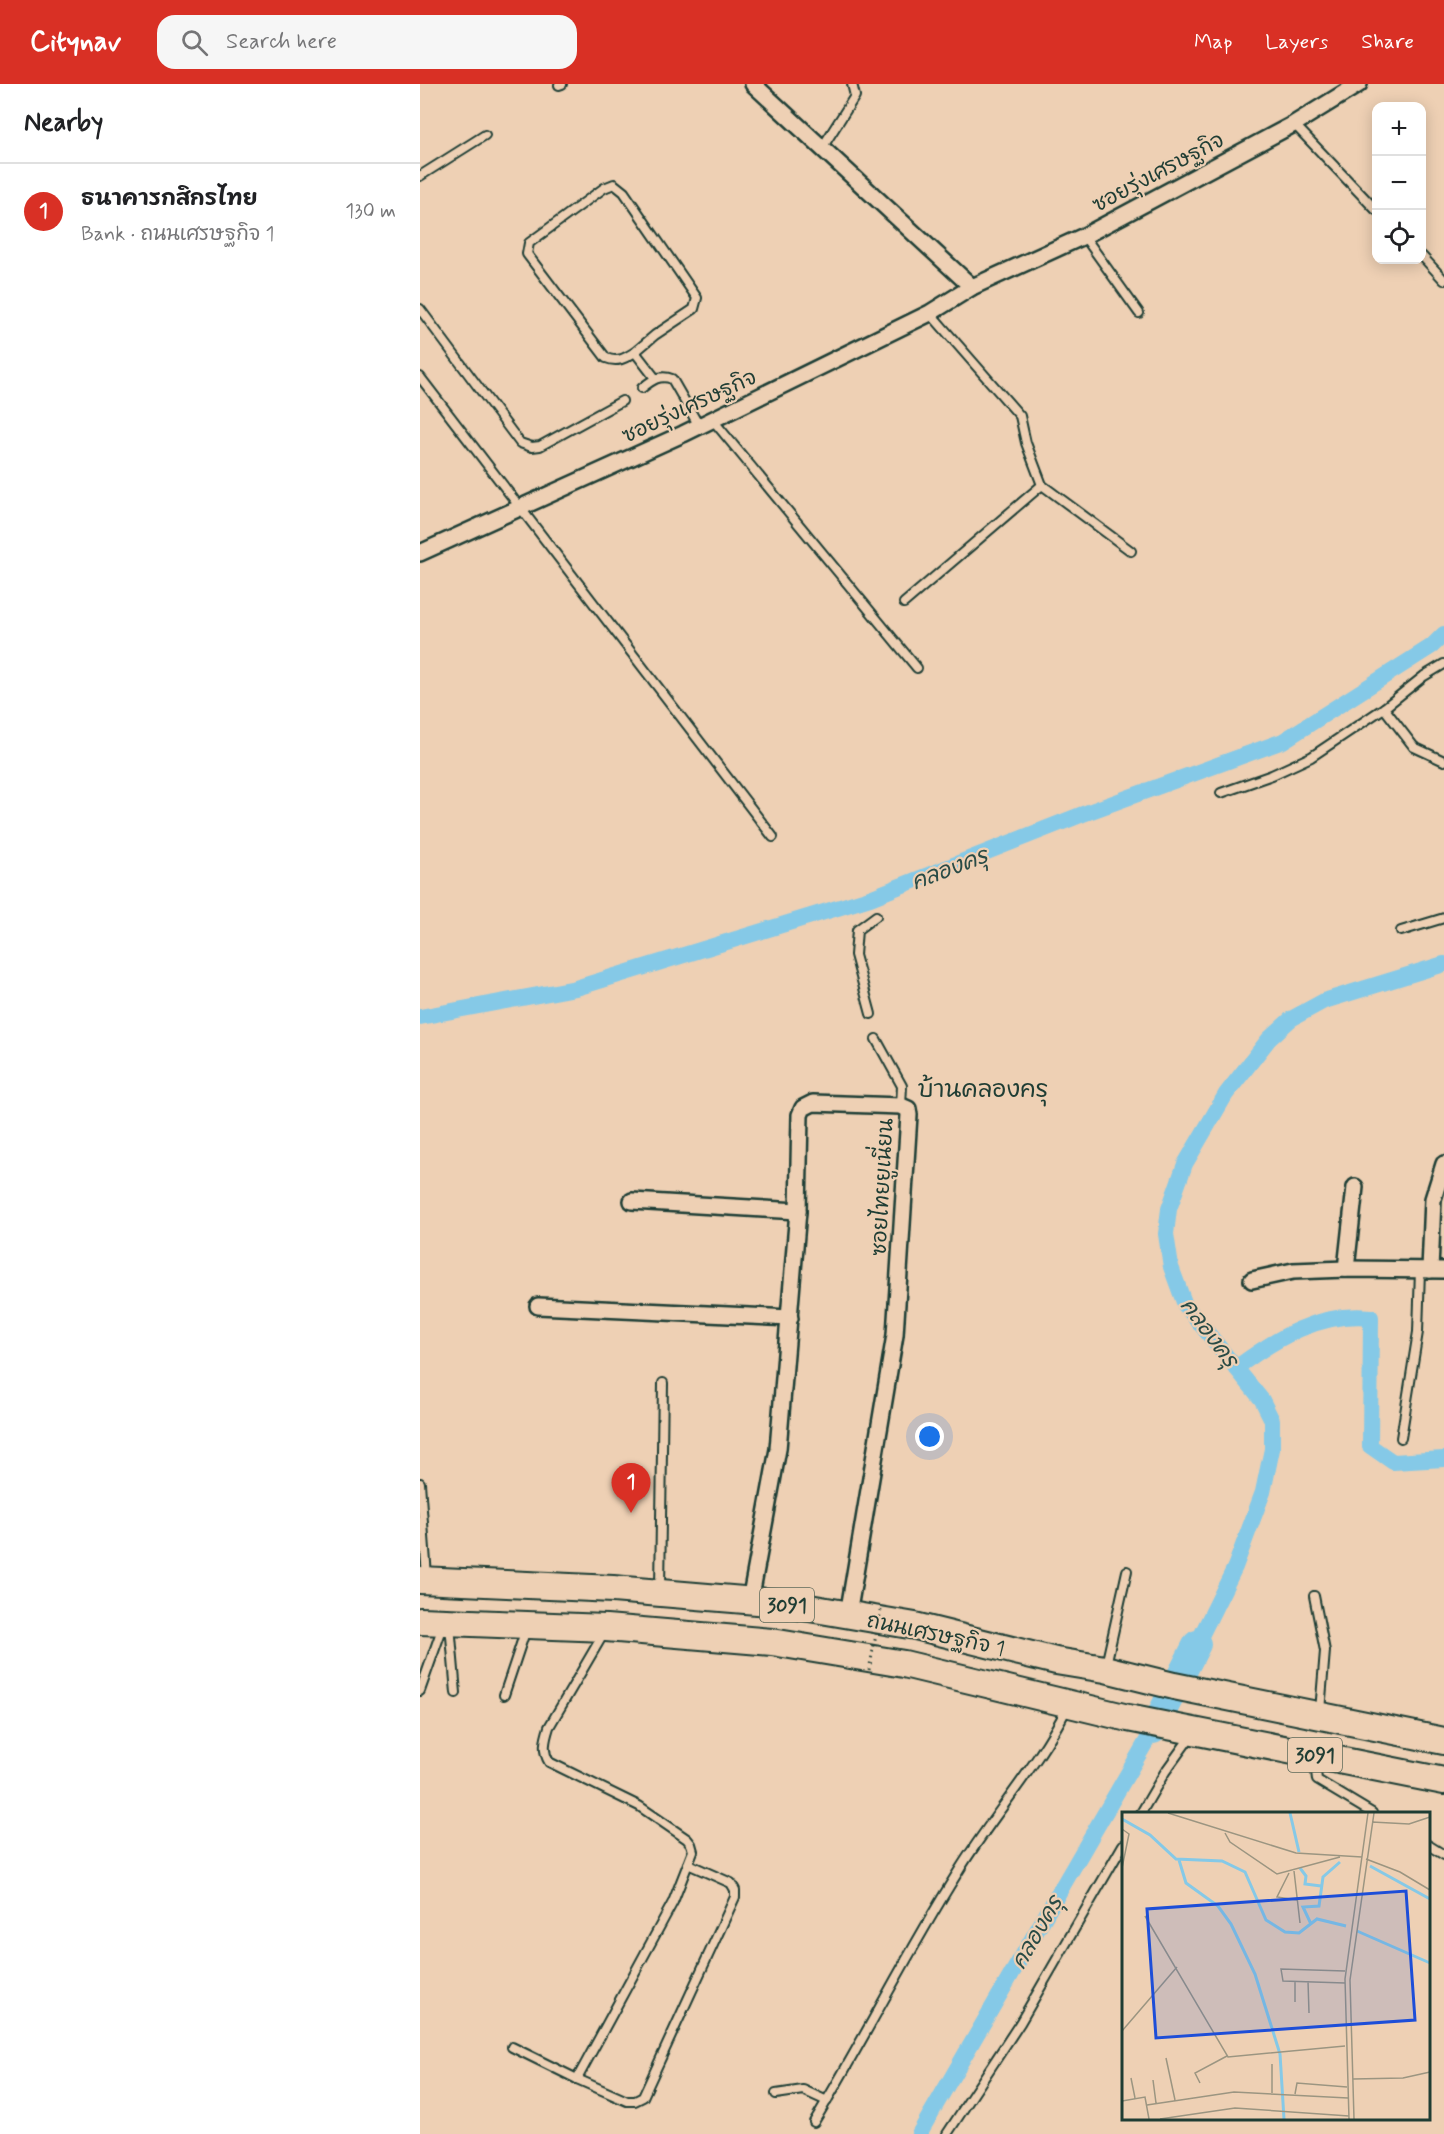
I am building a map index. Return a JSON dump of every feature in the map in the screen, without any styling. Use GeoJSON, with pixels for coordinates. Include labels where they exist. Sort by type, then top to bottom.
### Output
{"type":"FeatureCollection","features":[{"type":"Feature","properties":{"kind":"main road","name":"ถนนเศรษฐกิจ 1"},"geometry":{"type":"LineString","coordinates":[[424,1580],[660,1593],[780,1604],[915,1626],[1056,1661],[1105,1669],[1204,1692],[1444,1741]]}},
{"type":"Feature","properties":{"kind":"main road","name":"ถนนเศรษฐกิจ 1"},"geometry":{"type":"LineString","coordinates":[[438,1621],[606,1628],[772,1642],[904,1664],[1136,1719],[1444,1781]]}},
{"type":"Feature","properties":{"kind":"street"},"geometry":{"type":"LineString","coordinates":[[753,84],[972,287]]}},
{"type":"Feature","properties":{"kind":"street","name":"ซอยรุ่งเศรษฐกิจ"},"geometry":{"type":"LineString","coordinates":[[420,553],[705,422],[930,313],[972,287],[1084,236],[1294,124],[1359,84]]}},
{"type":"Feature","properties":{"kind":"street","name":"ซอยไทยยูเนี่ยน"},"geometry":{"type":"LineString","coordinates":[[750,1601],[778,1449],[798,1211],[800,1115],[803,1108],[813,1103],[901,1106],[908,1109],[909,1116],[895,1335],[848,1615]]}},
{"type":"Feature","properties":{"kind":"street"},"geometry":{"type":"LineString","coordinates":[[1252,1280],[1293,1271],[1431,1270],[1433,1199],[1444,1164]]}},
{"type":"Feature","properties":{"kind":"street"},"geometry":{"type":"LineString","coordinates":[[1346,1269],[1355,1187]]}},
{"type":"Feature","properties":{"kind":"street"},"geometry":{"type":"LineString","coordinates":[[632,1201],[798,1211]]}},
{"type":"Feature","properties":{"kind":"street"},"geometry":{"type":"LineString","coordinates":[[538,1306],[790,1318]]}},
{"type":"Feature","properties":{"kind":"lane"},"geometry":{"type":"LineString","coordinates":[[822,148],[855,96],[852,84]]}},
{"type":"Feature","properties":{"kind":"lane"},"geometry":{"type":"LineString","coordinates":[[1294,124],[1372,205]]}},
{"type":"Feature","properties":{"kind":"lane"},"geometry":{"type":"LineString","coordinates":[[420,176],[485,135]]}},
{"type":"Feature","properties":{"kind":"lane"},"geometry":{"type":"LineString","coordinates":[[614,184],[624,192],[697,298],[694,309],[655,335],[635,352],[621,360],[613,361],[606,358],[527,254],[529,243],[604,188],[614,184]]}},
{"type":"Feature","properties":{"kind":"lane"},"geometry":{"type":"LineString","coordinates":[[1084,236],[1139,313]]}},
{"type":"Feature","properties":{"kind":"lane"},"geometry":{"type":"LineString","coordinates":[[1426,260],[1444,280]]}},
{"type":"Feature","properties":{"kind":"lane"},"geometry":{"type":"LineString","coordinates":[[420,309],[520,443],[532,447],[540,446],[622,401]]}},
{"type":"Feature","properties":{"kind":"lane"},"geometry":{"type":"LineString","coordinates":[[930,313],[1020,416],[1026,443],[1042,485],[1131,551]]}},
{"type":"Feature","properties":{"kind":"lane"},"geometry":{"type":"LineString","coordinates":[[635,352],[656,378]]}},
{"type":"Feature","properties":{"kind":"lane"},"geometry":{"type":"LineString","coordinates":[[642,388],[656,378],[665,376],[672,379],[705,422],[917,668]]}},
{"type":"Feature","properties":{"kind":"lane"},"geometry":{"type":"LineString","coordinates":[[420,377],[773,837]]}},
{"type":"Feature","properties":{"kind":"lane"},"geometry":{"type":"LineString","coordinates":[[904,603],[1042,485]]}},
{"type":"Feature","properties":{"kind":"lane"},"geometry":{"type":"LineString","coordinates":[[1221,793],[1272,775],[1311,757],[1444,664]]}},
{"type":"Feature","properties":{"kind":"lane"},"geometry":{"type":"LineString","coordinates":[[1384,708],[1414,747],[1444,761]]}},
{"type":"Feature","properties":{"kind":"lane"},"geometry":{"type":"LineString","coordinates":[[871,1014],[855,954],[857,930],[876,916]]}},
{"type":"Feature","properties":{"kind":"lane"},"geometry":{"type":"LineString","coordinates":[[1401,930],[1444,918]]}},
{"type":"Feature","properties":{"kind":"lane"},"geometry":{"type":"LineString","coordinates":[[876,1039],[902,1086],[901,1106]]}},
{"type":"Feature","properties":{"kind":"lane"},"geometry":{"type":"LineString","coordinates":[[1401,1438],[1418,1332],[1431,1270]]}},
{"type":"Feature","properties":{"kind":"lane"},"geometry":{"type":"LineString","coordinates":[[660,1593],[663,1383]]}},
{"type":"Feature","properties":{"kind":"lane"},"geometry":{"type":"LineString","coordinates":[[420,1483],[424,1580]]}},
{"type":"Feature","properties":{"kind":"lane"},"geometry":{"type":"LineString","coordinates":[[1105,1669],[1127,1571]]}},
{"type":"Feature","properties":{"kind":"lane"},"geometry":{"type":"LineString","coordinates":[[1314,1596],[1325,1651],[1320,1715]]}},
{"type":"Feature","properties":{"kind":"lane"},"geometry":{"type":"LineString","coordinates":[[420,1691],[438,1621]]}},
{"type":"Feature","properties":{"kind":"lane"},"geometry":{"type":"LineString","coordinates":[[438,1621],[456,1693]]}},
{"type":"Feature","properties":{"kind":"lane"},"geometry":{"type":"LineString","coordinates":[[504,1695],[528,1625]]}},
{"type":"Feature","properties":{"kind":"lane"},"geometry":{"type":"LineString","coordinates":[[577,2079],[673,1902],[693,1851],[687,1839],[639,1806],[549,1762],[545,1756],[544,1742],[549,1727],[606,1628]]}},
{"type":"Feature","properties":{"kind":"lane"},"geometry":{"type":"LineString","coordinates":[[814,2122],[958,1871],[1030,1770],[1069,1704]]}},
{"type":"Feature","properties":{"kind":"lane"},"geometry":{"type":"LineString","coordinates":[[1142,1812],[1191,1730]]}},
{"type":"Feature","properties":{"kind":"lane"},"geometry":{"type":"LineString","coordinates":[[1321,1756],[1316,1771],[1317,1780],[1370,1812]]}},
{"type":"Feature","properties":{"kind":"lane"},"geometry":{"type":"LineString","coordinates":[[1429,1846],[1444,1855]]}},
{"type":"Feature","properties":{"kind":"lane"},"geometry":{"type":"LineString","coordinates":[[947,2134],[1020,2024],[1122,1847]]}},
{"type":"Feature","properties":{"kind":"lane"},"geometry":{"type":"LineString","coordinates":[[512,2048],[627,2101],[635,2101],[644,2097],[735,1897],[735,1890],[731,1883],[688,1864]]}},
{"type":"Feature","properties":{"kind":"lane"},"geometry":{"type":"LineString","coordinates":[[776,2094],[803,2090],[827,2101]]}},
{"type":"Feature","properties":{"kind":"path"},"geometry":{"type":"LineString","coordinates":[[869,1670],[881,1610]]}},
{"type":"Feature","properties":{"kind":"waterway","name":"คลองครุ"},"geometry":{"type":"LineString","coordinates":[[420,1017],[576,988],[870,898],[1083,814],[1283,741],[1432,646],[1444,634]]}},
{"type":"Feature","properties":{"kind":"waterway","name":"คลองครุ"},"geometry":{"type":"LineString","coordinates":[[1197,1644],[1235,1567],[1263,1492],[1272,1449],[1272,1420],[1262,1400],[1185,1305],[1171,1267],[1166,1234],[1169,1209],[1185,1164],[1226,1094],[1269,1039],[1291,1019],[1324,1001],[1444,964]]}},
{"type":"Feature","properties":{"kind":"waterway"},"geometry":{"type":"LineString","coordinates":[[1236,1368],[1266,1347],[1299,1329],[1334,1318],[1371,1317],[1370,1446],[1393,1462],[1444,1459]]}},
{"type":"Feature","properties":{"kind":"waterway"},"geometry":{"type":"LineString","coordinates":[[1153,1730],[1197,1644]]}},
{"type":"Feature","properties":{"kind":"waterway","name":"คลองครุ"},"geometry":{"type":"LineString","coordinates":[[919,2134],[1153,1730]]}},
{"type":"Feature","properties":{"kind":"place","name":"ธนาคารกสิกรไทย"},"geometry":{"type":"Point","coordinates":[631,1513]}},
{"type":"Feature","properties":{"kind":"district","name":"บ้านคลองครุ"},"geometry":{"type":"Point","coordinates":[983,1089]}}]}
